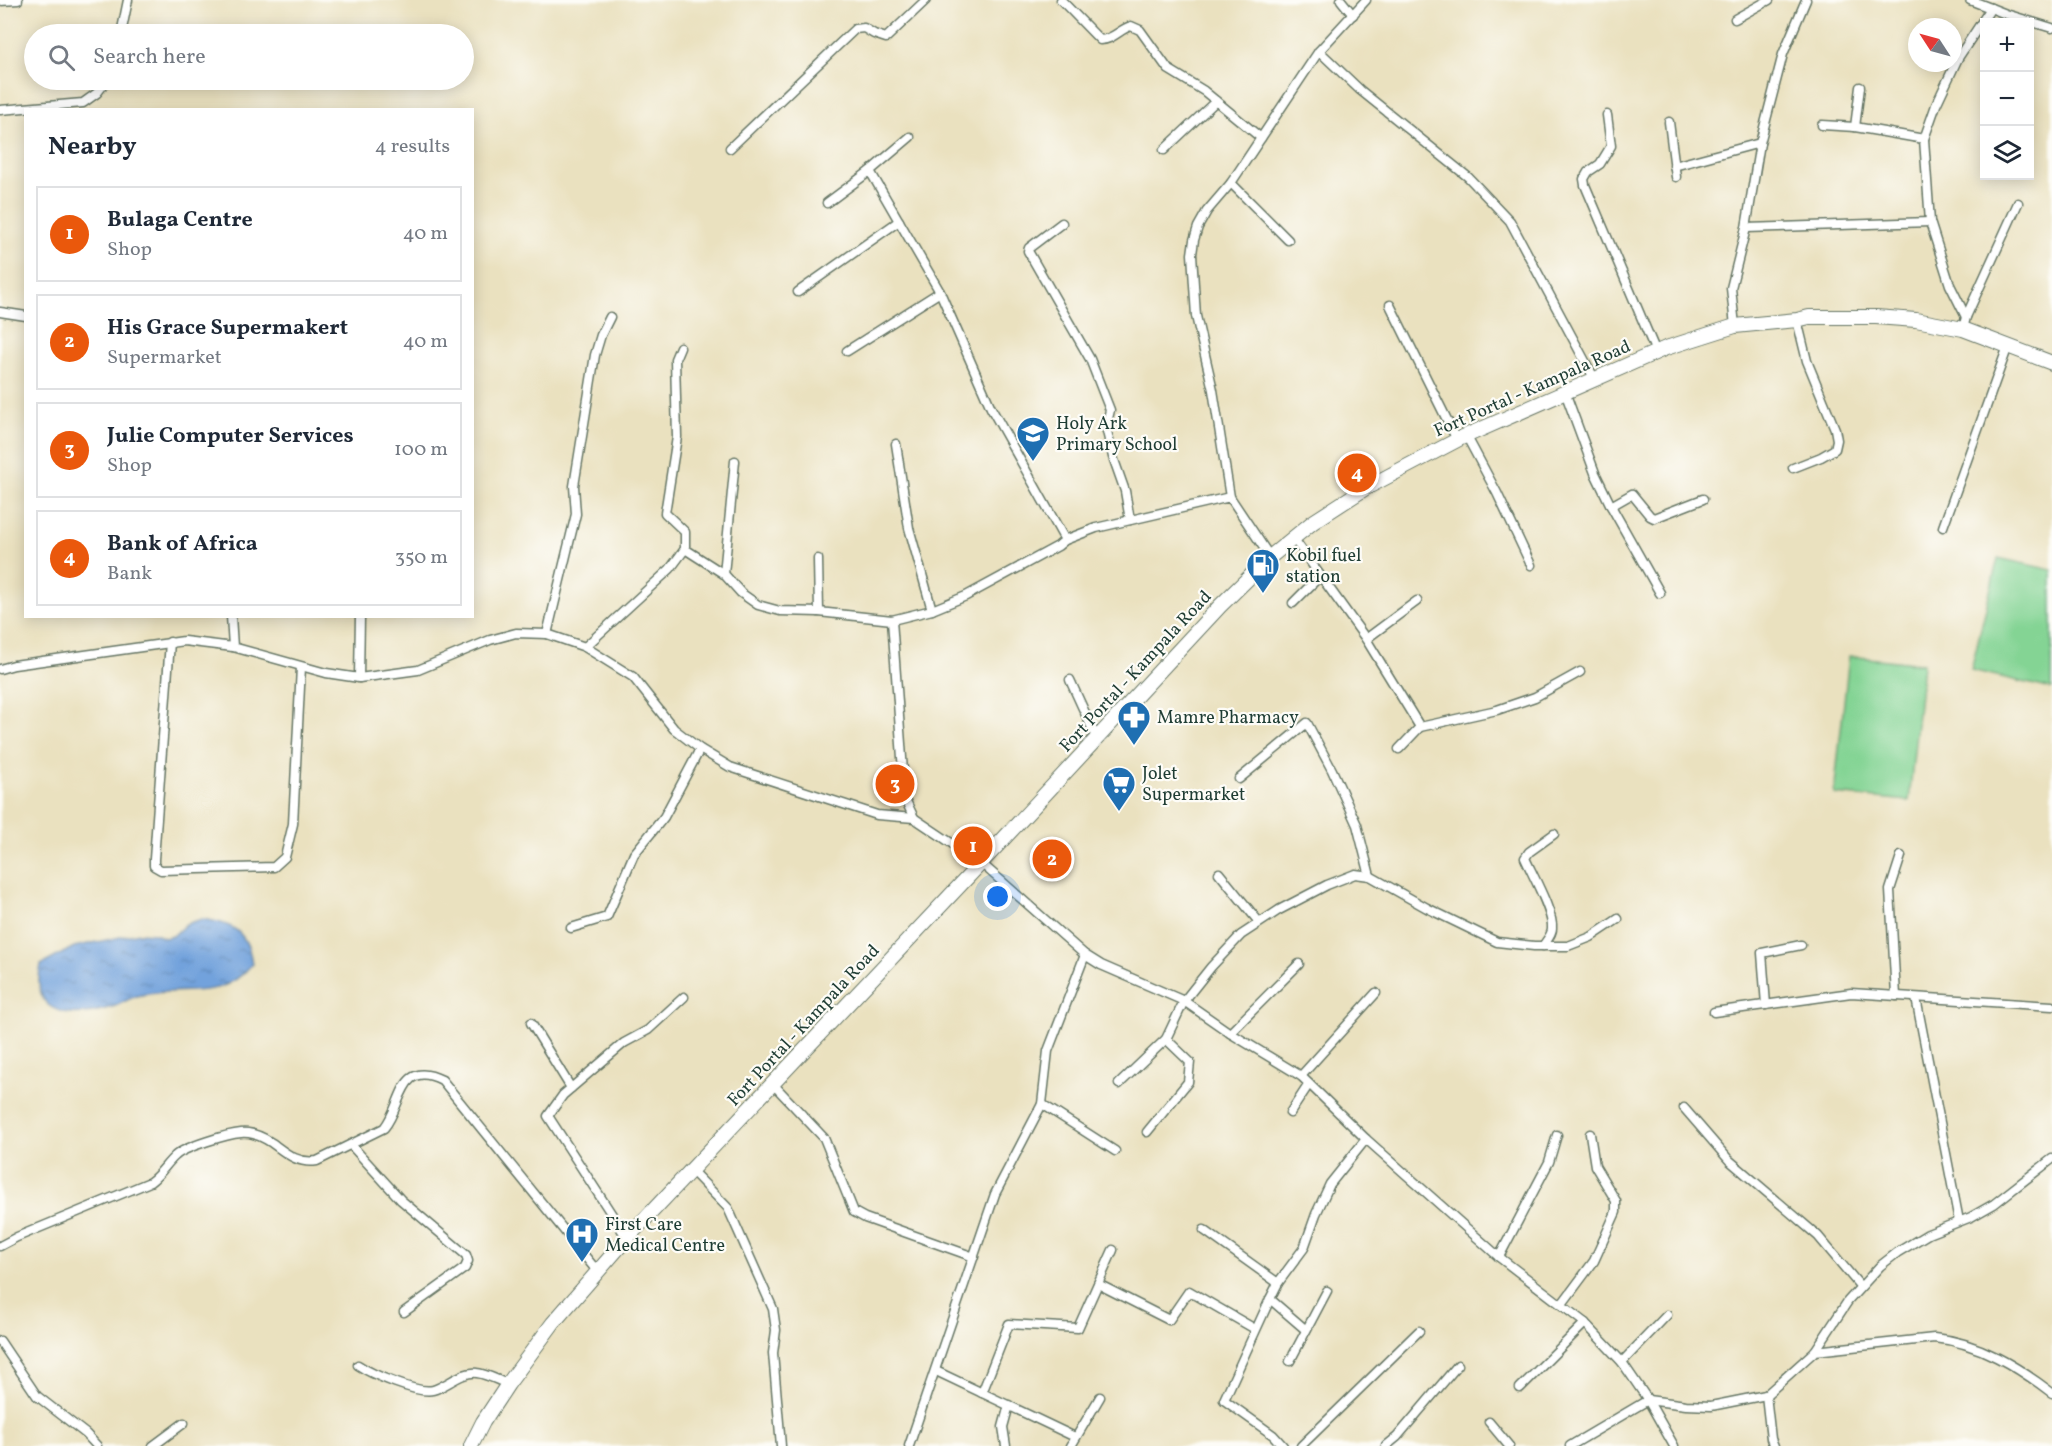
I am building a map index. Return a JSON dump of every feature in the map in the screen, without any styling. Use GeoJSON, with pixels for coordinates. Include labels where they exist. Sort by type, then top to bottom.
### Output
{"type":"FeatureCollection","features":[{"type":"Feature","properties":{"kind":"main road","name":"Fort Portal - Kampala Road"},"geometry":{"type":"LineString","coordinates":[[471,1446],[483,1422],[508,1384],[553,1323],[627,1238],[981,864],[1220,606],[1270,557],[1313,522],[1364,489],[1462,437],[1656,352],[1735,326],[1809,317],[1876,317],[1965,323],[2008,346],[2052,363]]}},
{"type":"Feature","properties":{"kind":"street"},"geometry":{"type":"LineString","coordinates":[[0,1],[18,0]]}},
{"type":"Feature","properties":{"kind":"street"},"geometry":{"type":"LineString","coordinates":[[123,24],[128,0]]}},
{"type":"Feature","properties":{"kind":"street"},"geometry":{"type":"LineString","coordinates":[[730,148],[855,29],[864,28],[886,38],[926,0]]}},
{"type":"Feature","properties":{"kind":"street"},"geometry":{"type":"LineString","coordinates":[[1061,0],[1100,40],[1113,37],[1131,26],[1140,30],[1168,69],[1204,91],[1262,138]]}},
{"type":"Feature","properties":{"kind":"street"},"geometry":{"type":"LineString","coordinates":[[1341,0],[1353,15]]}},
{"type":"Feature","properties":{"kind":"street"},"geometry":{"type":"LineString","coordinates":[[1270,557],[1230,497],[1213,390],[1196,316],[1192,254],[1194,240],[1203,219],[1231,183],[1319,51],[1366,0]]}},
{"type":"Feature","properties":{"kind":"street"},"geometry":{"type":"LineString","coordinates":[[1735,19],[1769,0]]}},
{"type":"Feature","properties":{"kind":"street"},"geometry":{"type":"LineString","coordinates":[[1735,326],[1731,288],[1746,228],[1760,143],[1783,54],[1806,0]]}},
{"type":"Feature","properties":{"kind":"street"},"geometry":{"type":"LineString","coordinates":[[1970,0],[2052,28]]}},
{"type":"Feature","properties":{"kind":"street"},"geometry":{"type":"LineString","coordinates":[[1965,323],[1930,222],[1924,139],[1936,105],[1958,58],[1990,8]]}},
{"type":"Feature","properties":{"kind":"street"},"geometry":{"type":"LineString","coordinates":[[1319,51],[1360,90],[1468,177],[1510,221],[1594,378]]}},
{"type":"Feature","properties":{"kind":"street"},"geometry":{"type":"LineString","coordinates":[[1855,127],[1860,87]]}},
{"type":"Feature","properties":{"kind":"street"},"geometry":{"type":"LineString","coordinates":[[0,110],[83,103],[99,90]]}},
{"type":"Feature","properties":{"kind":"street"},"geometry":{"type":"LineString","coordinates":[[1164,150],[1216,101]]}},
{"type":"Feature","properties":{"kind":"street"},"geometry":{"type":"LineString","coordinates":[[1607,115],[1611,146],[1600,164],[1588,172],[1584,179],[1585,185],[1656,352]]}},
{"type":"Feature","properties":{"kind":"street"},"geometry":{"type":"LineString","coordinates":[[1669,122],[1676,177]]}},
{"type":"Feature","properties":{"kind":"street"},"geometry":{"type":"LineString","coordinates":[[1822,125],[1855,127],[1924,139]]}},
{"type":"Feature","properties":{"kind":"street"},"geometry":{"type":"LineString","coordinates":[[827,203],[910,137]]}},
{"type":"Feature","properties":{"kind":"street"},"geometry":{"type":"LineString","coordinates":[[1674,166],[1760,143]]}},
{"type":"Feature","properties":{"kind":"street"},"geometry":{"type":"LineString","coordinates":[[870,171],[940,292],[991,408],[1065,540]]}},
{"type":"Feature","properties":{"kind":"street"},"geometry":{"type":"LineString","coordinates":[[1231,183],[1288,240]]}},
{"type":"Feature","properties":{"kind":"street"},"geometry":{"type":"LineString","coordinates":[[1965,323],[2018,203]]}},
{"type":"Feature","properties":{"kind":"street"},"geometry":{"type":"LineString","coordinates":[[798,292],[899,221]]}},
{"type":"Feature","properties":{"kind":"street"},"geometry":{"type":"LineString","coordinates":[[1746,228],[1930,222]]}},
{"type":"Feature","properties":{"kind":"street"},"geometry":{"type":"LineString","coordinates":[[1062,223],[1028,251],[1089,359],[1110,410],[1106,428],[1125,491],[1130,520]]}},
{"type":"Feature","properties":{"kind":"street"},"geometry":{"type":"LineString","coordinates":[[847,351],[940,292]]}},
{"type":"Feature","properties":{"kind":"street"},"geometry":{"type":"LineString","coordinates":[[1390,305],[1462,437],[1497,493],[1532,565]]}},
{"type":"Feature","properties":{"kind":"street"},"geometry":{"type":"LineString","coordinates":[[0,312],[24,316]]}},
{"type":"Feature","properties":{"kind":"street"},"geometry":{"type":"LineString","coordinates":[[547,634],[576,514],[574,486],[596,355],[601,334],[610,316]]}},
{"type":"Feature","properties":{"kind":"street"},"geometry":{"type":"LineString","coordinates":[[1793,468],[1835,449],[1837,440],[1835,429],[1807,361],[1797,320]]}},
{"type":"Feature","properties":{"kind":"street"},"geometry":{"type":"LineString","coordinates":[[1943,527],[2008,346]]}},
{"type":"Feature","properties":{"kind":"street"},"geometry":{"type":"LineString","coordinates":[[585,647],[670,569],[685,549],[685,532],[665,513],[676,437],[675,359],[680,347]]}},
{"type":"Feature","properties":{"kind":"street"},"geometry":{"type":"LineString","coordinates":[[1565,392],[1595,473],[1660,592]]}},
{"type":"Feature","properties":{"kind":"street"},"geometry":{"type":"LineString","coordinates":[[896,444],[909,528],[932,610]]}},
{"type":"Feature","properties":{"kind":"street"},"geometry":{"type":"LineString","coordinates":[[724,574],[735,460]]}},
{"type":"Feature","properties":{"kind":"street"},"geometry":{"type":"LineString","coordinates":[[1611,506],[1632,494],[1654,518],[1704,499]]}},
{"type":"Feature","properties":{"kind":"street"},"geometry":{"type":"LineString","coordinates":[[685,549],[724,574],[741,593],[758,605],[780,612],[819,612],[891,620],[932,610],[966,596],[1002,578],[1065,540],[1096,528],[1230,497]]}},
{"type":"Feature","properties":{"kind":"street"},"geometry":{"type":"LineString","coordinates":[[1294,539],[1366,639],[1420,726]]}},
{"type":"Feature","properties":{"kind":"street"},"geometry":{"type":"LineString","coordinates":[[818,559],[819,612]]}},
{"type":"Feature","properties":{"kind":"street"},"geometry":{"type":"LineString","coordinates":[[1293,603],[1320,576]]}},
{"type":"Feature","properties":{"kind":"street"},"geometry":{"type":"LineString","coordinates":[[1366,639],[1417,601]]}},
{"type":"Feature","properties":{"kind":"street"},"geometry":{"type":"LineString","coordinates":[[231,618],[233,647]]}},
{"type":"Feature","properties":{"kind":"street"},"geometry":{"type":"LineString","coordinates":[[359,678],[360,618]]}},
{"type":"Feature","properties":{"kind":"street"},"geometry":{"type":"LineString","coordinates":[[891,620],[905,799],[915,818],[981,864],[1086,955],[1101,965],[1184,1001],[1301,1077],[1366,1139],[1499,1257],[1585,1323],[1622,1362],[1648,1400],[1674,1446]]}},
{"type":"Feature","properties":{"kind":"street"},"geometry":{"type":"LineString","coordinates":[[0,669],[14,665],[184,641],[233,647],[326,674],[359,678],[418,670],[490,640],[516,633],[547,634],[585,647],[633,677],[674,729],[700,749],[730,767],[877,815],[915,818]]}},
{"type":"Feature","properties":{"kind":"street"},"geometry":{"type":"LineString","coordinates":[[170,642],[154,859],[154,866],[161,870],[274,867],[285,857],[293,824],[301,667]]}},
{"type":"Feature","properties":{"kind":"street"},"geometry":{"type":"LineString","coordinates":[[1399,749],[1420,726],[1497,710],[1535,697],[1580,672]]}},
{"type":"Feature","properties":{"kind":"street"},"geometry":{"type":"LineString","coordinates":[[1070,680],[1096,739]]}},
{"type":"Feature","properties":{"kind":"street"},"geometry":{"type":"LineString","coordinates":[[1239,778],[1307,723],[1357,825],[1370,876]]}},
{"type":"Feature","properties":{"kind":"street"},"geometry":{"type":"LineString","coordinates":[[572,928],[607,917],[634,854],[664,817],[700,749]]}},
{"type":"Feature","properties":{"kind":"street"},"geometry":{"type":"LineString","coordinates":[[1543,946],[1552,930],[1552,924],[1548,908],[1525,858],[1529,852],[1554,834]]}},
{"type":"Feature","properties":{"kind":"street"},"geometry":{"type":"LineString","coordinates":[[1896,996],[1890,890],[1901,856]]}},
{"type":"Feature","properties":{"kind":"street"},"geometry":{"type":"LineString","coordinates":[[1219,873],[1259,922]]}},
{"type":"Feature","properties":{"kind":"street"},"geometry":{"type":"LineString","coordinates":[[1119,1084],[1166,1039],[1184,1001],[1241,935],[1259,922],[1327,885],[1355,874],[1370,876],[1479,935],[1497,942],[1568,946],[1591,937],[1618,919]]}},
{"type":"Feature","properties":{"kind":"street"},"geometry":{"type":"LineString","coordinates":[[1766,1005],[1762,953],[1801,945]]}},
{"type":"Feature","properties":{"kind":"street"},"geometry":{"type":"LineString","coordinates":[[909,1446],[995,1194],[1042,1104],[1048,1051],[1086,955]]}},
{"type":"Feature","properties":{"kind":"street"},"geometry":{"type":"LineString","coordinates":[[1230,1033],[1299,964]]}},
{"type":"Feature","properties":{"kind":"street"},"geometry":{"type":"LineString","coordinates":[[1301,1077],[1376,993]]}},
{"type":"Feature","properties":{"kind":"street"},"geometry":{"type":"LineString","coordinates":[[1714,1012],[1851,993],[2052,1005]]}},
{"type":"Feature","properties":{"kind":"street"},"geometry":{"type":"LineString","coordinates":[[627,1238],[548,1116],[570,1088],[624,1043],[648,1030],[684,997]]}},
{"type":"Feature","properties":{"kind":"street"},"geometry":{"type":"LineString","coordinates":[[1916,998],[1959,1221]]}},
{"type":"Feature","properties":{"kind":"street"},"geometry":{"type":"LineString","coordinates":[[531,1023],[570,1088]]}},
{"type":"Feature","properties":{"kind":"street"},"geometry":{"type":"LineString","coordinates":[[1147,1132],[1188,1082],[1190,1062],[1166,1039]]}},
{"type":"Feature","properties":{"kind":"street"},"geometry":{"type":"LineString","coordinates":[[0,1246],[16,1237],[150,1182],[160,1175],[175,1156],[189,1147],[241,1133],[255,1134],[264,1138],[296,1160],[317,1161],[384,1128],[391,1120],[404,1084],[411,1077],[424,1074],[442,1080],[597,1271]]}},
{"type":"Feature","properties":{"kind":"street"},"geometry":{"type":"LineString","coordinates":[[773,1084],[824,1138],[854,1212],[974,1257]]}},
{"type":"Feature","properties":{"kind":"street"},"geometry":{"type":"LineString","coordinates":[[1290,1113],[1309,1084]]}},
{"type":"Feature","properties":{"kind":"street"},"geometry":{"type":"LineString","coordinates":[[1042,1104],[1115,1151]]}},
{"type":"Feature","properties":{"kind":"street"},"geometry":{"type":"LineString","coordinates":[[1684,1108],[1730,1160],[1818,1236],[1860,1286]]}},
{"type":"Feature","properties":{"kind":"street"},"geometry":{"type":"LineString","coordinates":[[1562,1304],[1594,1261],[1616,1212],[1616,1201],[1595,1166],[1590,1134]]}},
{"type":"Feature","properties":{"kind":"street"},"geometry":{"type":"LineString","coordinates":[[1499,1257],[1549,1162],[1557,1135]]}},
{"type":"Feature","properties":{"kind":"street"},"geometry":{"type":"LineString","coordinates":[[1283,1446],[1273,1435],[1224,1400],[1278,1283],[1304,1248],[1330,1184],[1366,1139]]}},
{"type":"Feature","properties":{"kind":"street"},"geometry":{"type":"LineString","coordinates":[[351,1144],[401,1200],[466,1255],[468,1261],[465,1268],[404,1311]]}},
{"type":"Feature","properties":{"kind":"street"},"geometry":{"type":"LineString","coordinates":[[1570,1446],[1648,1400],[1711,1406],[1766,1395],[1815,1351],[1860,1286],[1898,1252],[1928,1234],[1994,1204],[2052,1159]]}},
{"type":"Feature","properties":{"kind":"street"},"geometry":{"type":"LineString","coordinates":[[691,1170],[728,1208],[773,1309],[776,1330],[773,1353],[781,1446]]}},
{"type":"Feature","properties":{"kind":"street"},"geometry":{"type":"LineString","coordinates":[[1204,1230],[1278,1283]]}},
{"type":"Feature","properties":{"kind":"street"},"geometry":{"type":"LineString","coordinates":[[982,1393],[1009,1324],[1078,1328],[1113,1250]]}},
{"type":"Feature","properties":{"kind":"street"},"geometry":{"type":"LineString","coordinates":[[1098,1284],[1169,1320],[1189,1291],[1256,1329]]}},
{"type":"Feature","properties":{"kind":"street"},"geometry":{"type":"LineString","coordinates":[[1290,1361],[1327,1291]]}},
{"type":"Feature","properties":{"kind":"street"},"geometry":{"type":"LineString","coordinates":[[1270,1299],[1306,1330]]}},
{"type":"Feature","properties":{"kind":"street"},"geometry":{"type":"LineString","coordinates":[[1622,1362],[1667,1315]]}},
{"type":"Feature","properties":{"kind":"street"},"geometry":{"type":"LineString","coordinates":[[1520,1388],[1585,1323]]}},
{"type":"Feature","properties":{"kind":"street"},"geometry":{"type":"LineString","coordinates":[[1301,1446],[1419,1331]]}},
{"type":"Feature","properties":{"kind":"street"},"geometry":{"type":"LineString","coordinates":[[1815,1351],[1934,1338],[1953,1340],[1982,1350],[2051,1390]]}},
{"type":"Feature","properties":{"kind":"street"},"geometry":{"type":"LineString","coordinates":[[0,1341],[37,1396],[86,1434],[97,1446]]}},
{"type":"Feature","properties":{"kind":"street"},"geometry":{"type":"LineString","coordinates":[[358,1365],[371,1374],[423,1391],[432,1390],[469,1374],[477,1373],[508,1384]]}},
{"type":"Feature","properties":{"kind":"street"},"geometry":{"type":"LineString","coordinates":[[1386,1446],[1397,1437],[1458,1365]]}},
{"type":"Feature","properties":{"kind":"street"},"geometry":{"type":"LineString","coordinates":[[936,1371],[1075,1437]]}},
{"type":"Feature","properties":{"kind":"street"},"geometry":{"type":"LineString","coordinates":[[1766,1395],[1771,1439],[1774,1446]]}},
{"type":"Feature","properties":{"kind":"street"},"geometry":{"type":"LineString","coordinates":[[1071,1446],[1100,1397]]}},
{"type":"Feature","properties":{"kind":"street"},"geometry":{"type":"LineString","coordinates":[[1006,1446],[1003,1427],[1009,1405]]}},
{"type":"Feature","properties":{"kind":"street"},"geometry":{"type":"LineString","coordinates":[[1490,1422],[1509,1446]]}},
{"type":"Feature","properties":{"kind":"street"},"geometry":{"type":"LineString","coordinates":[[153,1446],[184,1423]]}},
{"type":"Feature","properties":{"kind":"green space"},"geometry":{"type":"Polygon","coordinates":[[[1998,558],[2052,570],[2052,689],[1971,670],[1998,558]]]}},
{"type":"Feature","properties":{"kind":"green space"},"geometry":{"type":"Polygon","coordinates":[[[1849,656],[1923,664],[1909,801],[1834,794],[1849,656]]]}},
{"type":"Feature","properties":{"kind":"water"},"geometry":{"type":"Polygon","coordinates":[[[202,919],[230,926],[242,936],[247,944],[252,964],[240,977],[227,985],[199,991],[137,996],[112,1007],[83,1013],[58,1010],[48,1005],[42,996],[39,983],[41,965],[74,947],[139,933],[156,934],[164,938],[173,936],[186,924],[202,919]]]}},
{"type":"Feature","properties":{"kind":"place","name":"Holy Ark Primary School"},"geometry":{"type":"Point","coordinates":[1033,462]}},
{"type":"Feature","properties":{"kind":"place","name":"Bank of Africa"},"geometry":{"type":"Point","coordinates":[1357,473]}},
{"type":"Feature","properties":{"kind":"place","name":"Kobil fuel station"},"geometry":{"type":"Point","coordinates":[1263,594]}},
{"type":"Feature","properties":{"kind":"place","name":"Mamre Pharmacy"},"geometry":{"type":"Point","coordinates":[1134,746]}},
{"type":"Feature","properties":{"kind":"place","name":"Julie Computer Services"},"geometry":{"type":"Point","coordinates":[895,784]}},
{"type":"Feature","properties":{"kind":"place","name":"Jolet Supermarket"},"geometry":{"type":"Point","coordinates":[1119,812]}},
{"type":"Feature","properties":{"kind":"place","name":"Bulaga Centre"},"geometry":{"type":"Point","coordinates":[973,846]}},
{"type":"Feature","properties":{"kind":"place","name":"His Grace Supermakert"},"geometry":{"type":"Point","coordinates":[1052,859]}},
{"type":"Feature","properties":{"kind":"place","name":"First Care Medical Centre"},"geometry":{"type":"Point","coordinates":[582,1263]}}]}
